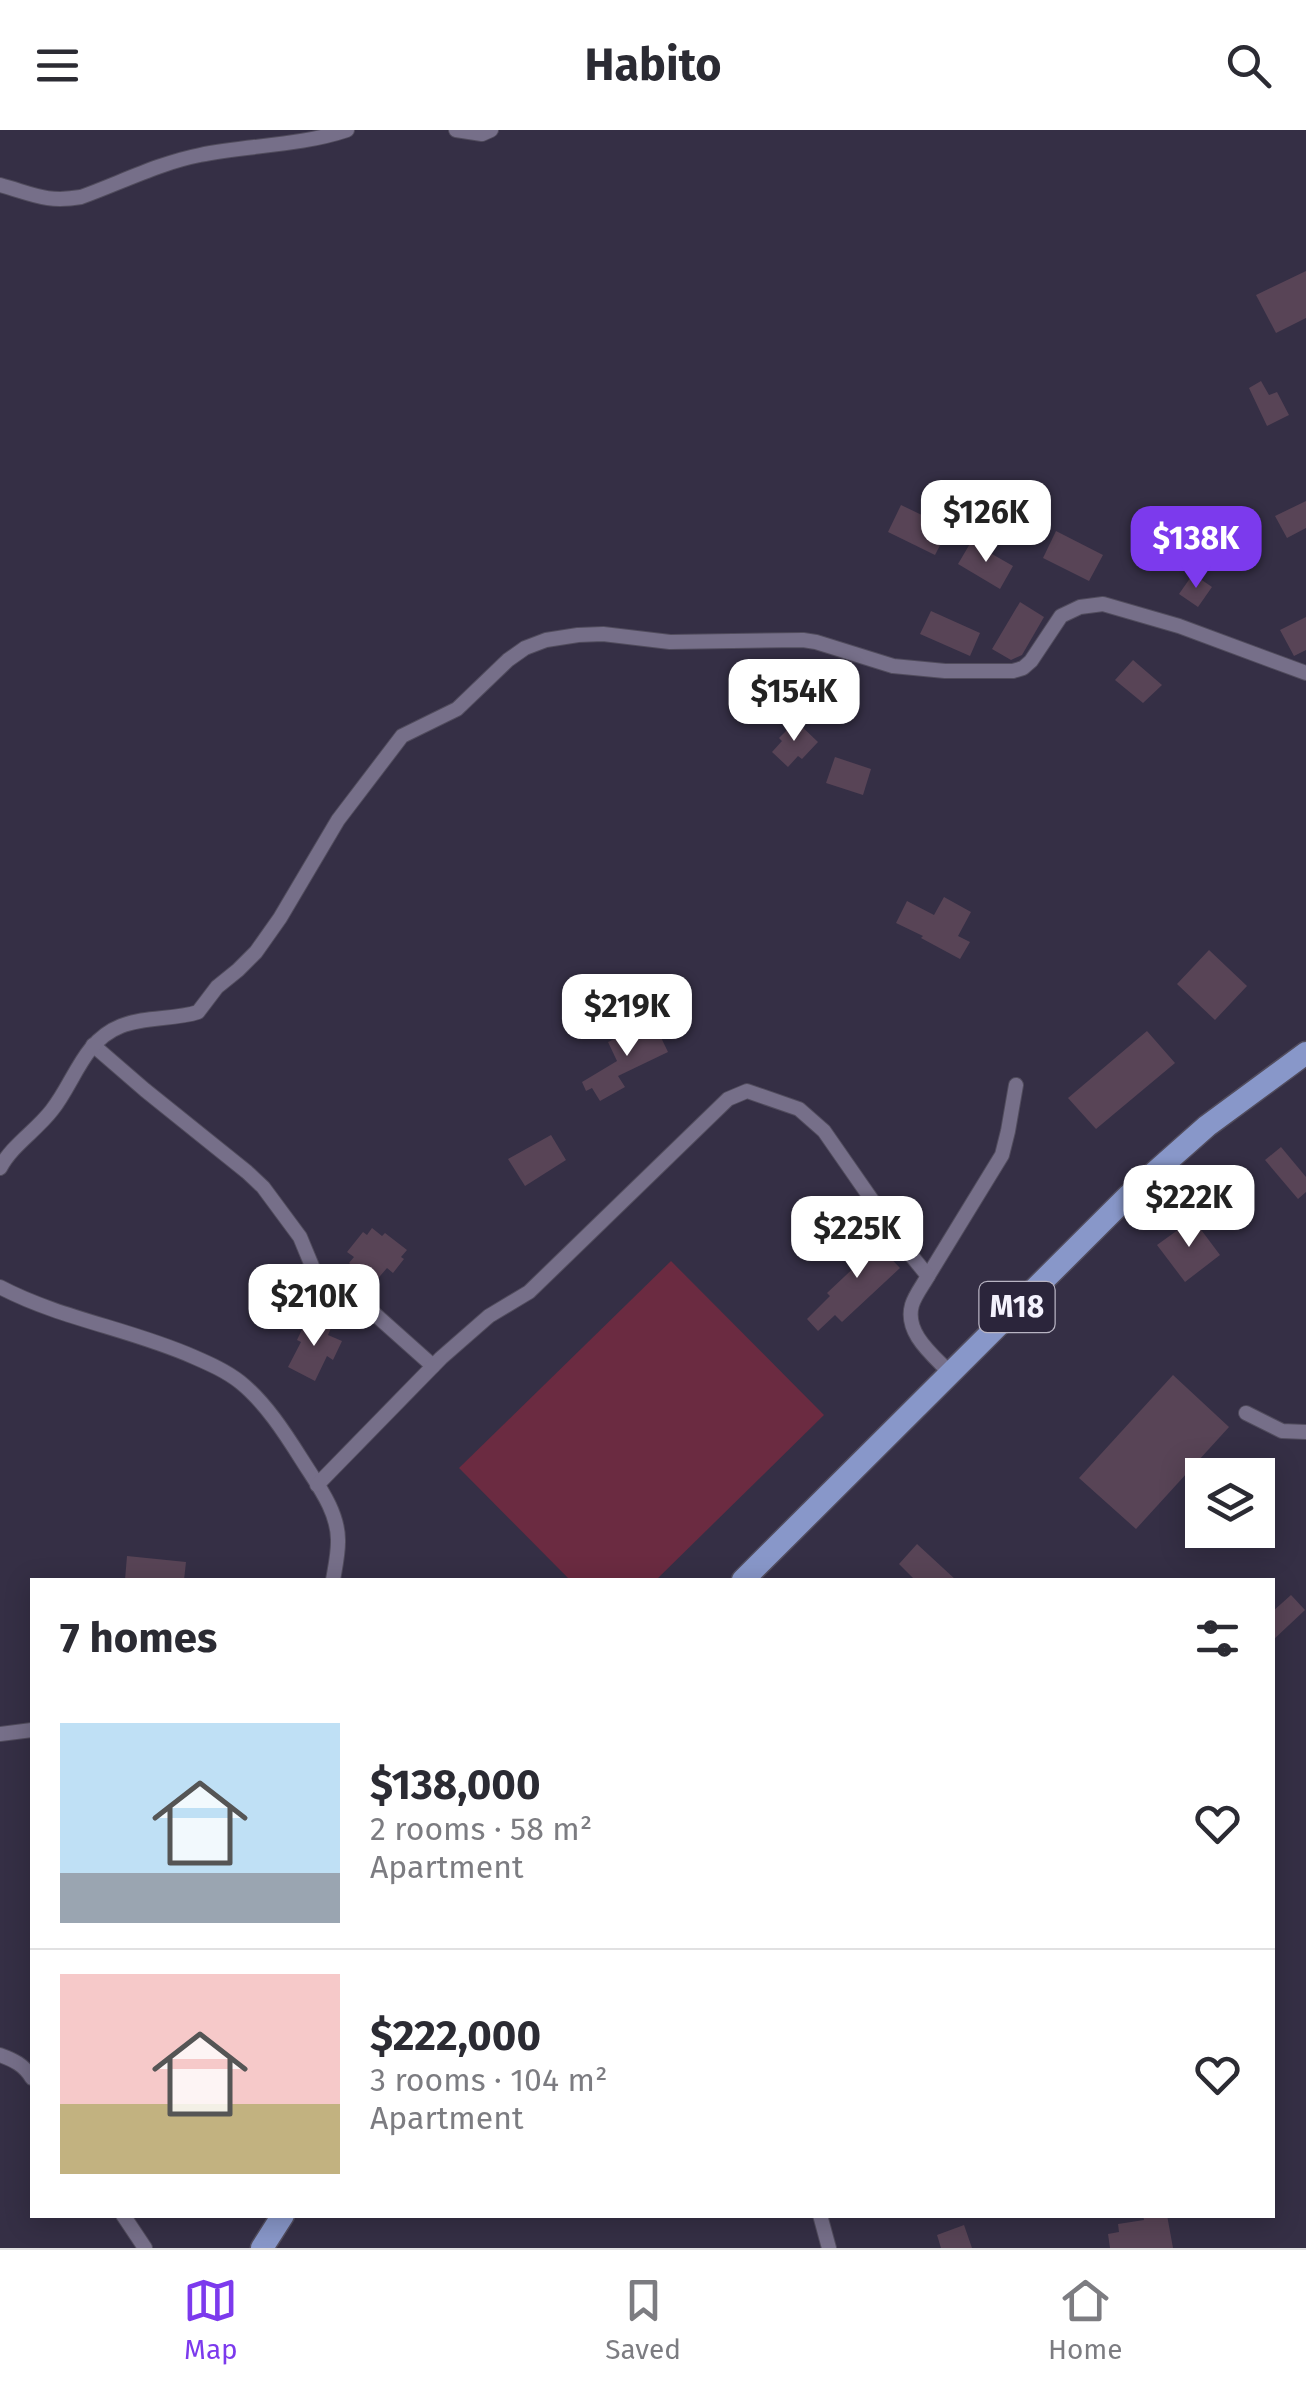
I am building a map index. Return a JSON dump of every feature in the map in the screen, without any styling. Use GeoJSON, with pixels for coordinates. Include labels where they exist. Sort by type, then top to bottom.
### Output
{"type":"FeatureCollection","features":[{"type":"Feature","properties":{"kind":"main road","name":"M18"},"geometry":{"type":"LineString","coordinates":[[746,1578],[1164,1163],[1206,1126],[1306,1053]]}},
{"type":"Feature","properties":{"kind":"main road"},"geometry":{"type":"LineString","coordinates":[[262,2248],[280,2218]]}},
{"type":"Feature","properties":{"kind":"street"},"geometry":{"type":"LineString","coordinates":[[0,185],[50,200],[64,200],[195,156],[316,140],[347,130]]}},
{"type":"Feature","properties":{"kind":"street"},"geometry":{"type":"LineString","coordinates":[[456,130],[471,134],[491,130]]}},
{"type":"Feature","properties":{"kind":"street"},"geometry":{"type":"LineString","coordinates":[[0,1168],[9,1153],[52,1110],[87,1052],[103,1036],[121,1026],[198,1012],[217,988],[256,952],[338,820],[402,736],[457,708],[508,660],[546,640],[603,634],[670,642],[803,640],[893,666],[946,671],[1013,670],[1031,661],[1061,616],[1080,607],[1103,604],[1179,626],[1306,672]]}},
{"type":"Feature","properties":{"kind":"street"},"geometry":{"type":"LineString","coordinates":[[94,1045],[255,1180],[300,1237],[314,1273],[325,1286],[368,1308],[433,1366]]}},
{"type":"Feature","properties":{"kind":"street"},"geometry":{"type":"LineString","coordinates":[[950,1372],[916,1335],[912,1306],[1002,1155],[1016,1085]]}},
{"type":"Feature","properties":{"kind":"street"},"geometry":{"type":"LineString","coordinates":[[317,1485],[433,1366],[489,1316],[529,1292],[728,1099],[748,1091],[799,1110],[824,1131],[928,1276]]}},
{"type":"Feature","properties":{"kind":"street"},"geometry":{"type":"LineString","coordinates":[[0,1287],[58,1312],[167,1345],[244,1384],[296,1451],[336,1521],[338,1544],[333,1578]]}},
{"type":"Feature","properties":{"kind":"street"},"geometry":{"type":"LineString","coordinates":[[1246,1413],[1282,1432],[1306,1432]]}},
{"type":"Feature","properties":{"kind":"street"},"geometry":{"type":"LineString","coordinates":[[0,1734],[30,1730]]}},
{"type":"Feature","properties":{"kind":"street"},"geometry":{"type":"LineString","coordinates":[[0,2055],[18,2062],[30,2075]]}},
{"type":"Feature","properties":{"kind":"street"},"geometry":{"type":"LineString","coordinates":[[126,2218],[146,2248]]}},
{"type":"Feature","properties":{"kind":"street"},"geometry":{"type":"LineString","coordinates":[[821,2218],[829,2248]]}},
{"type":"Feature","properties":{"kind":"shaded area"},"geometry":{"type":"Polygon","coordinates":[[[671,1261],[824,1415],[658,1578],[568,1578],[459,1468],[671,1261]]]}},
{"type":"Feature","properties":{"kind":"building"},"geometry":{"type":"Polygon","coordinates":[[[1306,271],[1306,318],[1276,333],[1256,295],[1306,271]]]}},
{"type":"Feature","properties":{"kind":"building"},"geometry":{"type":"Polygon","coordinates":[[[1261,381],[1269,395],[1277,392],[1289,415],[1267,426],[1249,388],[1261,381]]]}},
{"type":"Feature","properties":{"kind":"building"},"geometry":{"type":"Polygon","coordinates":[[[965,483],[993,493],[982,524],[954,513],[965,483]]]}},
{"type":"Feature","properties":{"kind":"building"},"geometry":{"type":"Polygon","coordinates":[[[1306,501],[1306,528],[1287,538],[1275,516],[1306,501]]]}},
{"type":"Feature","properties":{"kind":"building"},"geometry":{"type":"Polygon","coordinates":[[[901,505],[949,528],[935,555],[888,532],[901,505]]]}},
{"type":"Feature","properties":{"kind":"building"},"geometry":{"type":"Polygon","coordinates":[[[1231,519],[1252,554],[1231,566],[1211,533],[1231,519]]]}},
{"type":"Feature","properties":{"kind":"building"},"geometry":{"type":"Polygon","coordinates":[[[1056,531],[1103,555],[1089,581],[1043,558],[1056,531]]]}},
{"type":"Feature","properties":{"kind":"building"},"geometry":{"type":"Polygon","coordinates":[[[971,542],[1013,566],[1000,589],[958,564],[971,542]]]}},
{"type":"Feature","properties":{"kind":"building"},"geometry":{"type":"Polygon","coordinates":[[[1193,574],[1212,587],[1198,607],[1179,594],[1193,574]]]}},
{"type":"Feature","properties":{"kind":"building"},"geometry":{"type":"Polygon","coordinates":[[[1020,602],[1044,617],[1022,655],[1011,660],[992,649],[1020,602]]]}},
{"type":"Feature","properties":{"kind":"building"},"geometry":{"type":"Polygon","coordinates":[[[931,611],[980,633],[970,656],[920,634],[931,611]]]}},
{"type":"Feature","properties":{"kind":"building"},"geometry":{"type":"Polygon","coordinates":[[[1306,617],[1306,650],[1294,656],[1280,630],[1306,617]]]}},
{"type":"Feature","properties":{"kind":"building"},"geometry":{"type":"Polygon","coordinates":[[[1133,660],[1162,685],[1143,703],[1115,680],[1133,660]]]}},
{"type":"Feature","properties":{"kind":"building"},"geometry":{"type":"Polygon","coordinates":[[[796,721],[818,742],[788,767],[772,752],[782,741],[779,738],[796,721]]]}},
{"type":"Feature","properties":{"kind":"building"},"geometry":{"type":"Polygon","coordinates":[[[835,757],[871,769],[863,795],[826,783],[835,757]]]}},
{"type":"Feature","properties":{"kind":"building"},"geometry":{"type":"Polygon","coordinates":[[[944,897],[971,912],[958,936],[970,942],[960,959],[896,923],[907,901],[934,915],[944,897]]]}},
{"type":"Feature","properties":{"kind":"building"},"geometry":{"type":"Polygon","coordinates":[[[1209,950],[1247,986],[1215,1020],[1177,984],[1209,950]]]}},
{"type":"Feature","properties":{"kind":"building"},"geometry":{"type":"Polygon","coordinates":[[[653,1021],[668,1052],[618,1076],[625,1087],[600,1101],[592,1088],[586,1091],[582,1082],[617,1061],[608,1042],[653,1021]]]}},
{"type":"Feature","properties":{"kind":"building"},"geometry":{"type":"Polygon","coordinates":[[[1147,1031],[1175,1063],[1096,1129],[1068,1098],[1147,1031]]]}},
{"type":"Feature","properties":{"kind":"building"},"geometry":{"type":"Polygon","coordinates":[[[551,1135],[566,1160],[525,1186],[508,1159],[551,1135]]]}},
{"type":"Feature","properties":{"kind":"building"},"geometry":{"type":"Polygon","coordinates":[[[1281,1147],[1306,1177],[1306,1192],[1298,1199],[1265,1160],[1281,1147]]]}},
{"type":"Feature","properties":{"kind":"building"},"geometry":{"type":"Polygon","coordinates":[[[1193,1219],[1220,1255],[1185,1282],[1157,1245],[1193,1219]]]}},
{"type":"Feature","properties":{"kind":"building"},"geometry":{"type":"Polygon","coordinates":[[[870,1221],[885,1240],[871,1250],[856,1231],[870,1221]]]}},
{"type":"Feature","properties":{"kind":"building"},"geometry":{"type":"Polygon","coordinates":[[[372,1228],[407,1250],[393,1273],[387,1268],[374,1283],[349,1263],[354,1257],[347,1252],[363,1232],[367,1235],[372,1228]]]}},
{"type":"Feature","properties":{"kind":"building"},"geometry":{"type":"Polygon","coordinates":[[[878,1245],[900,1268],[842,1322],[835,1315],[818,1331],[807,1319],[830,1296],[827,1293],[878,1245]]]}},
{"type":"Feature","properties":{"kind":"building"},"geometry":{"type":"Polygon","coordinates":[[[315,1318],[332,1326],[328,1335],[342,1341],[333,1360],[327,1356],[315,1381],[288,1367],[301,1342],[297,1340],[305,1323],[311,1326],[315,1318]]]}},
{"type":"Feature","properties":{"kind":"building"},"geometry":{"type":"Polygon","coordinates":[[[1173,1375],[1229,1427],[1201,1458],[1185,1458],[1185,1475],[1136,1529],[1079,1478],[1173,1375]]]}},
{"type":"Feature","properties":{"kind":"building"},"geometry":{"type":"Polygon","coordinates":[[[917,1544],[954,1578],[913,1578],[899,1564],[917,1544]]]}},
{"type":"Feature","properties":{"kind":"building"},"geometry":{"type":"Polygon","coordinates":[[[127,1556],[186,1562],[184,1578],[125,1578],[127,1556]]]}},
{"type":"Feature","properties":{"kind":"building"},"geometry":{"type":"Polygon","coordinates":[[[1291,1595],[1305,1610],[1275,1638],[1275,1609],[1291,1595]]]}},
{"type":"Feature","properties":{"kind":"building"},"geometry":{"type":"Polygon","coordinates":[[[1168,2218],[1173,2248],[1110,2248],[1108,2234],[1119,2232],[1118,2224],[1168,2218]]]}},
{"type":"Feature","properties":{"kind":"building"},"geometry":{"type":"Polygon","coordinates":[[[964,2225],[972,2248],[941,2248],[937,2235],[964,2225]]]}}]}
